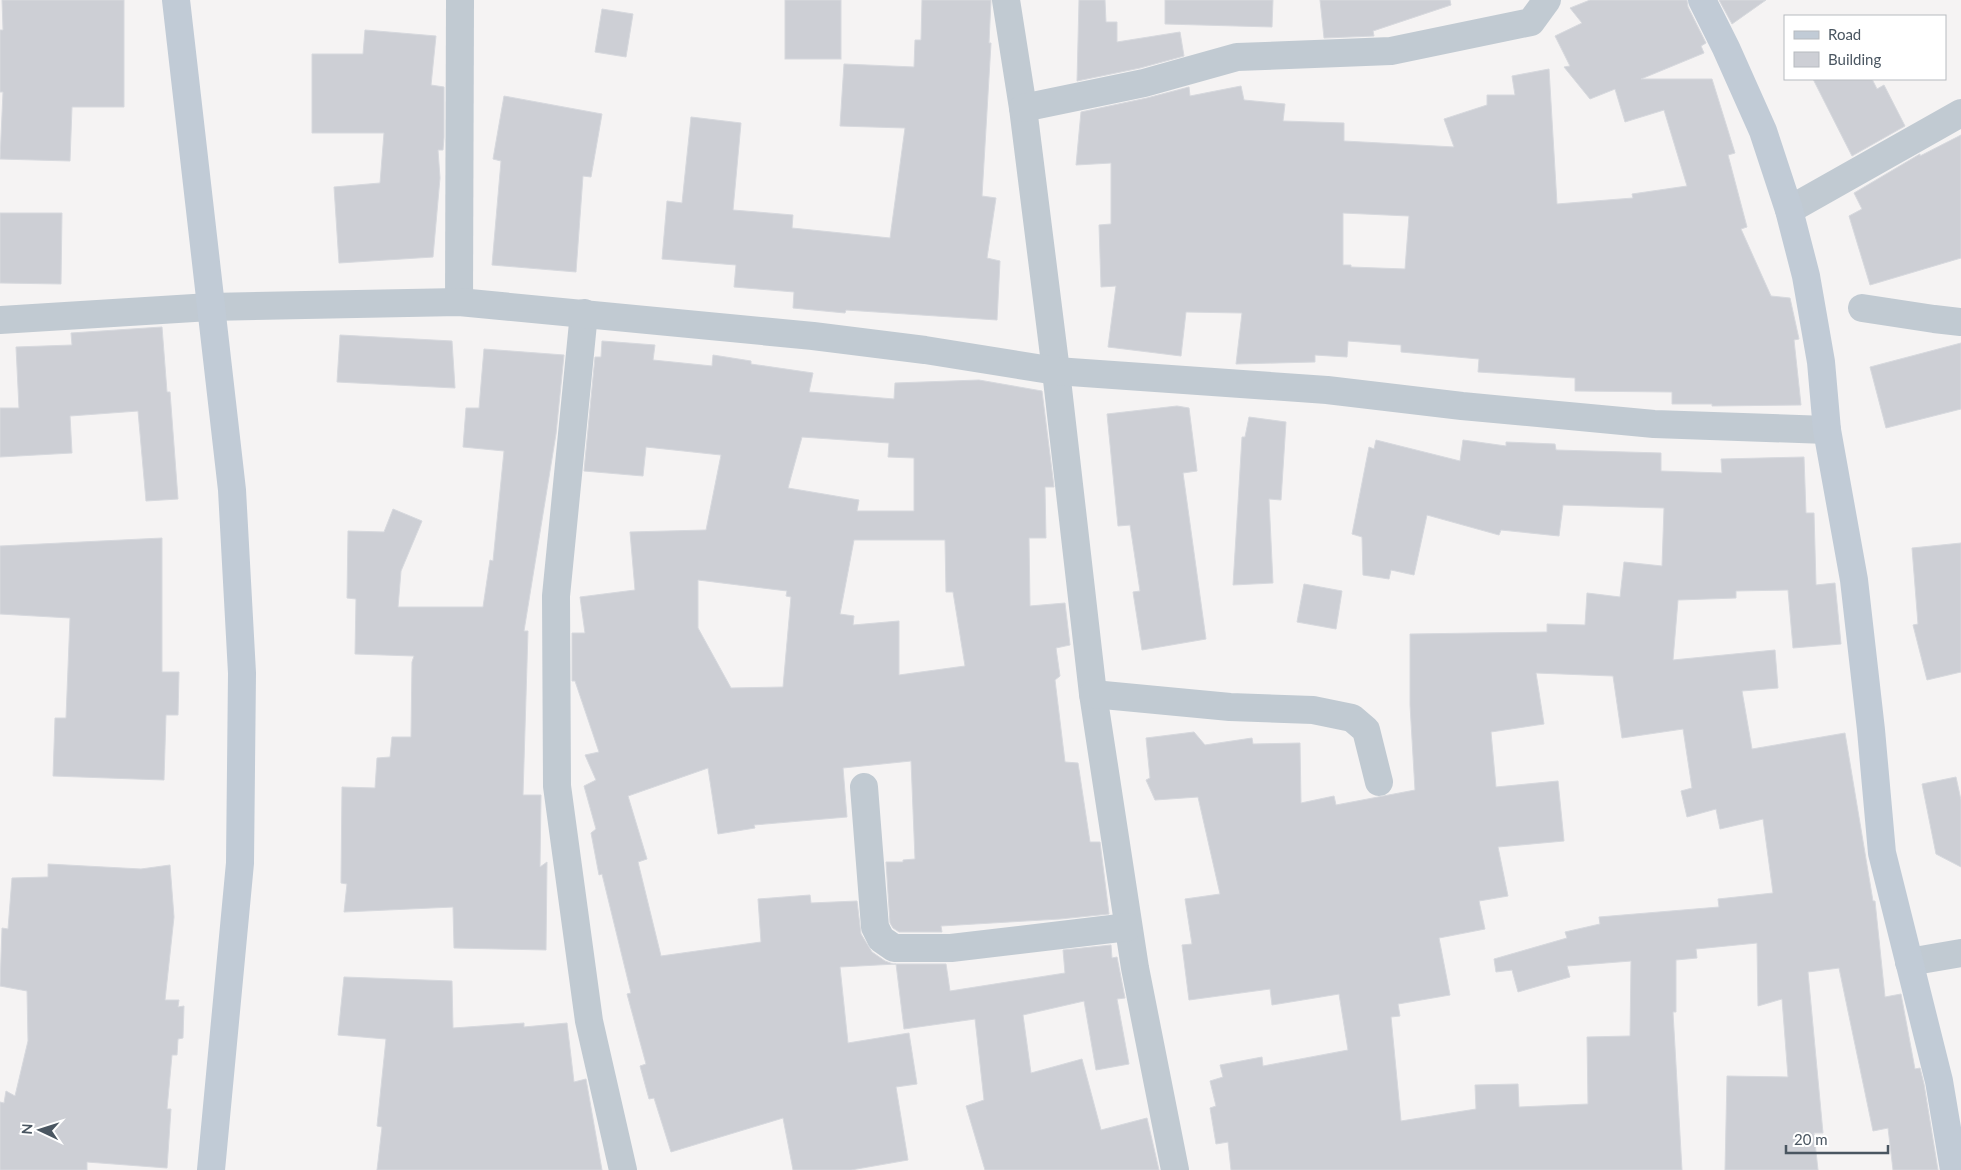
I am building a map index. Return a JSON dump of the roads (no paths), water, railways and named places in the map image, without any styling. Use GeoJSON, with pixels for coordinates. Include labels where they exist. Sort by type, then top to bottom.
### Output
{"type":"FeatureCollection","features":[{"type":"Feature","properties":{"kind":"street"},"geometry":{"type":"LineString","coordinates":[[176,0],[232,490],[242,673],[240,864],[211,1170]]}},
{"type":"Feature","properties":{"kind":"street"},"geometry":{"type":"LineString","coordinates":[[459,302],[460,0]]}},
{"type":"Feature","properties":{"kind":"street"},"geometry":{"type":"LineString","coordinates":[[1006,0],[1023,108],[1056,371],[1093,694],[1128,927],[1174,1170]]}},
{"type":"Feature","properties":{"kind":"street"},"geometry":{"type":"LineString","coordinates":[[1023,108],[1144,83],[1237,57],[1391,51],[1530,22],[1546,0]]}},
{"type":"Feature","properties":{"kind":"street"},"geometry":{"type":"LineString","coordinates":[[1702,0],[1763,131],[1789,210],[1806,276],[1821,362],[1827,430],[1854,580],[1871,730],[1882,853],[1939,1082],[1954,1170]]}},
{"type":"Feature","properties":{"kind":"street"},"geometry":{"type":"LineString","coordinates":[[1789,210],[1961,113]]}},
{"type":"Feature","properties":{"kind":"street"},"geometry":{"type":"LineString","coordinates":[[0,320],[210,308],[459,302],[813,336],[925,350],[1056,371],[1328,390],[1472,407],[1654,424],[1827,430]]}},
{"type":"Feature","properties":{"kind":"street"},"geometry":{"type":"LineString","coordinates":[[1862,308],[1961,322]]}},
{"type":"Feature","properties":{"kind":"street"},"geometry":{"type":"LineString","coordinates":[[584,313],[556,596],[557,786],[589,1021],[624,1170]]}},
{"type":"Feature","properties":{"kind":"street"},"geometry":{"type":"LineString","coordinates":[[1093,694],[1230,707],[1313,710],[1352,718],[1366,730],[1379,782]]}},
{"type":"Feature","properties":{"kind":"street"},"geometry":{"type":"LineString","coordinates":[[864,787],[875,926],[881,939],[894,948],[951,948],[1128,927]]}},
{"type":"Feature","properties":{"kind":"street"},"geometry":{"type":"LineString","coordinates":[[1909,962],[1961,953]]}}]}
